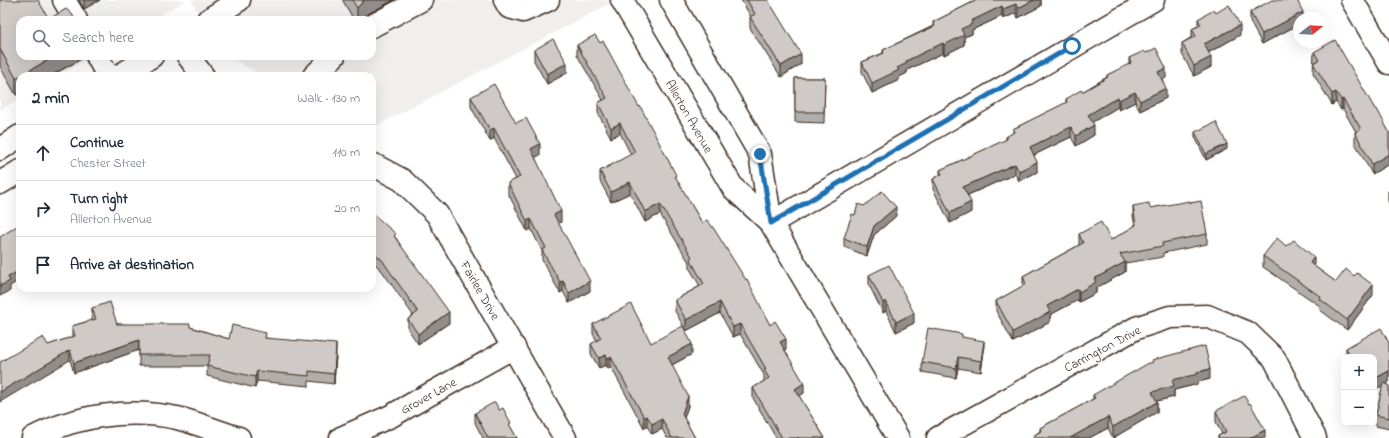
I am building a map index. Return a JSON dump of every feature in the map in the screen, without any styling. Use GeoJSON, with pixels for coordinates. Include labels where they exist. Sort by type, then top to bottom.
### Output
{"type":"FeatureCollection","features":[{"type":"Feature","properties":{"kind":"street"},"geometry":{"type":"LineString","coordinates":[[64,0],[74,16]]}},
{"type":"Feature","properties":{"kind":"street"},"geometry":{"type":"LineString","coordinates":[[214,16],[239,0]]}},
{"type":"Feature","properties":{"kind":"street"},"geometry":{"type":"LineString","coordinates":[[376,24],[421,0]]}},
{"type":"Feature","properties":{"kind":"street"},"geometry":{"type":"LineString","coordinates":[[507,4],[523,11],[548,0]]}},
{"type":"Feature","properties":{"kind":"street","name":"Allerton Avenue"},"geometry":{"type":"LineString","coordinates":[[622,0],[733,188],[771,223],[898,438]]}},
{"type":"Feature","properties":{"kind":"street","name":"Allerton Avenue"},"geometry":{"type":"LineString","coordinates":[[671,0],[760,154],[771,223]]}},
{"type":"Feature","properties":{"kind":"street"},"geometry":{"type":"LineString","coordinates":[[771,223],[1153,0]]}},
{"type":"Feature","properties":{"kind":"street"},"geometry":{"type":"LineString","coordinates":[[1352,0],[1389,63]]}},
{"type":"Feature","properties":{"kind":"street"},"geometry":{"type":"LineString","coordinates":[[99,60],[106,72]]}},
{"type":"Feature","properties":{"kind":"street"},"geometry":{"type":"LineString","coordinates":[[126,72],[145,60]]}},
{"type":"Feature","properties":{"kind":"street"},"geometry":{"type":"LineString","coordinates":[[318,72],[330,60]]}},
{"type":"Feature","properties":{"kind":"street"},"geometry":{"type":"LineString","coordinates":[[0,149],[16,139]]}},
{"type":"Feature","properties":{"kind":"street","name":"Fairlee Drive"},"geometry":{"type":"LineString","coordinates":[[376,166],[402,180],[437,214],[565,438]]}},
{"type":"Feature","properties":{"kind":"street"},"geometry":{"type":"LineString","coordinates":[[0,183],[16,173]]}},
{"type":"Feature","properties":{"kind":"street","name":"Carrington Drive"},"geometry":{"type":"LineString","coordinates":[[938,438],[1136,328],[1170,317],[1207,316],[1248,332],[1274,358],[1315,438]]}},
{"type":"Feature","properties":{"kind":"street","name":"Grover Lane"},"geometry":{"type":"LineString","coordinates":[[340,438],[391,416],[514,347]]}},
{"type":"Feature","properties":{"kind":"street"},"geometry":{"type":"LineString","coordinates":[[33,438],[86,418],[132,414],[177,418],[239,438]]}},
{"type":"Feature","properties":{"kind":"shaded area"},"geometry":{"type":"Polygon","coordinates":[[[0,0],[186,0],[159,16],[16,16],[16,60],[85,60],[65,72],[16,72],[16,101],[0,110],[0,0]]]}},
{"type":"Feature","properties":{"kind":"shaded area"},"geometry":{"type":"Polygon","coordinates":[[[191,0],[617,0],[376,126],[376,72],[255,72],[235,60],[376,60],[376,16],[200,16],[191,0]]]}},
{"type":"Feature","properties":{"kind":"building"},"geometry":{"type":"Polygon","coordinates":[[[0,0],[38,0],[47,16],[16,16],[16,60],[48,60],[27,72],[16,72],[16,78],[0,49],[0,0]]]}},
{"type":"Feature","properties":{"kind":"building"},"geometry":{"type":"Polygon","coordinates":[[[352,0],[364,0],[357,8],[352,0]]]}},
{"type":"Feature","properties":{"kind":"building"},"geometry":{"type":"Polygon","coordinates":[[[747,0],[768,0],[801,54],[781,66],[750,17],[755,14],[747,0]]]}},
{"type":"Feature","properties":{"kind":"building"},"geometry":{"type":"Polygon","coordinates":[[[977,0],[1034,0],[1018,8],[1016,4],[1003,9],[1002,6],[971,21],[972,24],[961,29],[964,35],[944,45],[943,43],[906,61],[907,63],[897,68],[899,70],[872,83],[862,62],[884,53],[883,50],[935,26],[933,22],[977,0]]]}},
{"type":"Feature","properties":{"kind":"building"},"geometry":{"type":"Polygon","coordinates":[[[1272,0],[1297,0],[1303,12],[1293,12],[1293,17],[1262,34],[1250,12],[1272,0]]]}},
{"type":"Feature","properties":{"kind":"building"},"geometry":{"type":"Polygon","coordinates":[[[1229,5],[1240,25],[1204,44],[1211,57],[1194,66],[1182,43],[1196,36],[1192,29],[1201,25],[1198,19],[1214,10],[1216,13],[1229,5]]]}},
{"type":"Feature","properties":{"kind":"building"},"geometry":{"type":"Polygon","coordinates":[[[66,9],[73,16],[54,16],[66,9]]]}},
{"type":"Feature","properties":{"kind":"building"},"geometry":{"type":"Polygon","coordinates":[[[595,35],[600,43],[603,41],[639,107],[640,106],[676,175],[675,176],[702,223],[707,220],[714,229],[746,280],[747,279],[770,325],[775,321],[786,339],[780,342],[804,383],[795,389],[825,438],[782,438],[753,388],[769,378],[764,370],[766,369],[740,324],[733,327],[720,302],[686,320],[675,300],[704,284],[690,259],[692,257],[660,204],[645,212],[630,182],[611,192],[600,171],[635,152],[620,123],[611,128],[598,103],[607,98],[577,45],[595,35]]]}},
{"type":"Feature","properties":{"kind":"building"},"geometry":{"type":"Polygon","coordinates":[[[553,39],[567,63],[547,74],[534,50],[553,39]]]}},
{"type":"Feature","properties":{"kind":"building"},"geometry":{"type":"Polygon","coordinates":[[[1335,40],[1375,109],[1377,109],[1389,132],[1389,154],[1372,164],[1355,132],[1361,129],[1343,99],[1341,100],[1336,92],[1332,94],[1313,63],[1319,60],[1314,52],[1321,48],[1329,48],[1329,43],[1335,40]]]}},
{"type":"Feature","properties":{"kind":"building"},"geometry":{"type":"Polygon","coordinates":[[[1156,48],[1166,68],[1158,72],[1166,88],[1140,101],[1135,92],[1119,100],[1118,97],[1088,115],[1094,125],[1076,136],[1071,127],[1030,147],[1037,162],[1019,171],[1015,164],[963,187],[971,202],[950,213],[933,179],[942,174],[940,170],[1007,139],[1006,137],[1014,132],[1013,129],[1067,102],[1066,99],[1081,90],[1082,92],[1108,77],[1107,75],[1131,63],[1129,58],[1144,51],[1146,53],[1156,48]]]}},
{"type":"Feature","properties":{"kind":"building"},"geometry":{"type":"Polygon","coordinates":[[[795,78],[825,78],[824,112],[795,112],[795,78]]]}},
{"type":"Feature","properties":{"kind":"building"},"geometry":{"type":"Polygon","coordinates":[[[494,84],[516,123],[526,118],[540,144],[531,149],[561,211],[554,215],[590,281],[569,293],[563,281],[560,282],[542,250],[546,248],[531,219],[527,221],[508,183],[520,177],[494,128],[490,130],[471,97],[494,84]]]}},
{"type":"Feature","properties":{"kind":"building"},"geometry":{"type":"Polygon","coordinates":[[[1216,122],[1227,144],[1206,154],[1195,132],[1216,122]]]}},
{"type":"Feature","properties":{"kind":"building"},"geometry":{"type":"Polygon","coordinates":[[[882,191],[896,207],[874,226],[867,247],[844,238],[852,214],[855,215],[858,204],[864,206],[882,191]]]}},
{"type":"Feature","properties":{"kind":"building"},"geometry":{"type":"Polygon","coordinates":[[[1190,201],[1190,203],[1201,201],[1207,234],[1162,243],[1163,246],[1120,254],[1125,262],[1094,279],[1096,282],[1079,292],[1078,289],[1047,306],[1050,312],[1013,332],[996,301],[1026,284],[1023,276],[1083,243],[1079,234],[1101,222],[1111,240],[1136,225],[1133,206],[1149,203],[1150,208],[1190,201]]]}},
{"type":"Feature","properties":{"kind":"building"},"geometry":{"type":"Polygon","coordinates":[[[376,216],[396,234],[394,236],[449,312],[418,334],[408,319],[418,312],[382,260],[376,255],[376,216]]]}},
{"type":"Feature","properties":{"kind":"building"},"geometry":{"type":"Polygon","coordinates":[[[16,227],[16,272],[8,277],[10,281],[0,286],[0,237],[16,227]]]}},
{"type":"Feature","properties":{"kind":"building"},"geometry":{"type":"Polygon","coordinates":[[[1277,238],[1286,246],[1294,240],[1314,257],[1310,263],[1336,282],[1346,269],[1354,276],[1357,273],[1373,285],[1347,320],[1320,299],[1321,297],[1263,256],[1277,238]]]}},
{"type":"Feature","properties":{"kind":"building"},"geometry":{"type":"Polygon","coordinates":[[[889,265],[914,313],[896,322],[886,301],[883,303],[869,275],[889,265]]]}},
{"type":"Feature","properties":{"kind":"building"},"geometry":{"type":"Polygon","coordinates":[[[110,302],[117,324],[190,324],[190,327],[229,339],[232,325],[266,333],[265,338],[336,344],[334,374],[309,371],[309,376],[257,371],[255,377],[207,366],[210,355],[139,355],[139,340],[74,363],[70,350],[0,392],[0,362],[43,337],[48,345],[75,336],[72,326],[96,319],[92,308],[110,302]]]}},
{"type":"Feature","properties":{"kind":"building"},"geometry":{"type":"Polygon","coordinates":[[[631,304],[651,343],[683,326],[692,344],[668,357],[688,396],[682,414],[695,438],[672,438],[662,419],[652,424],[647,416],[644,417],[611,357],[608,358],[606,355],[599,358],[591,344],[601,338],[593,324],[631,304]]]}},
{"type":"Feature","properties":{"kind":"building"},"geometry":{"type":"Polygon","coordinates":[[[928,328],[962,334],[962,337],[984,341],[981,361],[958,357],[956,368],[922,362],[928,328]]]}},
{"type":"Feature","properties":{"kind":"building"},"geometry":{"type":"Polygon","coordinates":[[[1381,328],[1389,343],[1389,371],[1377,377],[1377,354],[1349,354],[1346,348],[1381,328]]]}},
{"type":"Feature","properties":{"kind":"building"},"geometry":{"type":"Polygon","coordinates":[[[1205,346],[1210,369],[1197,372],[1198,374],[1172,380],[1174,386],[1152,392],[1157,402],[1113,427],[1108,417],[1070,438],[1034,438],[1033,436],[1041,431],[1040,428],[1095,398],[1093,395],[1153,362],[1152,360],[1205,346]]]}},
{"type":"Feature","properties":{"kind":"building"},"geometry":{"type":"Polygon","coordinates":[[[1383,383],[1389,385],[1389,418],[1377,415],[1383,383]]]}},
{"type":"Feature","properties":{"kind":"building"},"geometry":{"type":"Polygon","coordinates":[[[1244,396],[1249,404],[1250,403],[1265,430],[1250,438],[1219,438],[1218,436],[1226,432],[1216,411],[1244,396]]]}},
{"type":"Feature","properties":{"kind":"building"},"geometry":{"type":"Polygon","coordinates":[[[495,402],[499,410],[503,408],[511,423],[509,424],[517,438],[488,438],[475,413],[495,402]]]}},
{"type":"Feature","properties":{"kind":"route"},"geometry":{"type":"LineString","coordinates":[[760,154],[771,223],[1072,46]]}}]}
